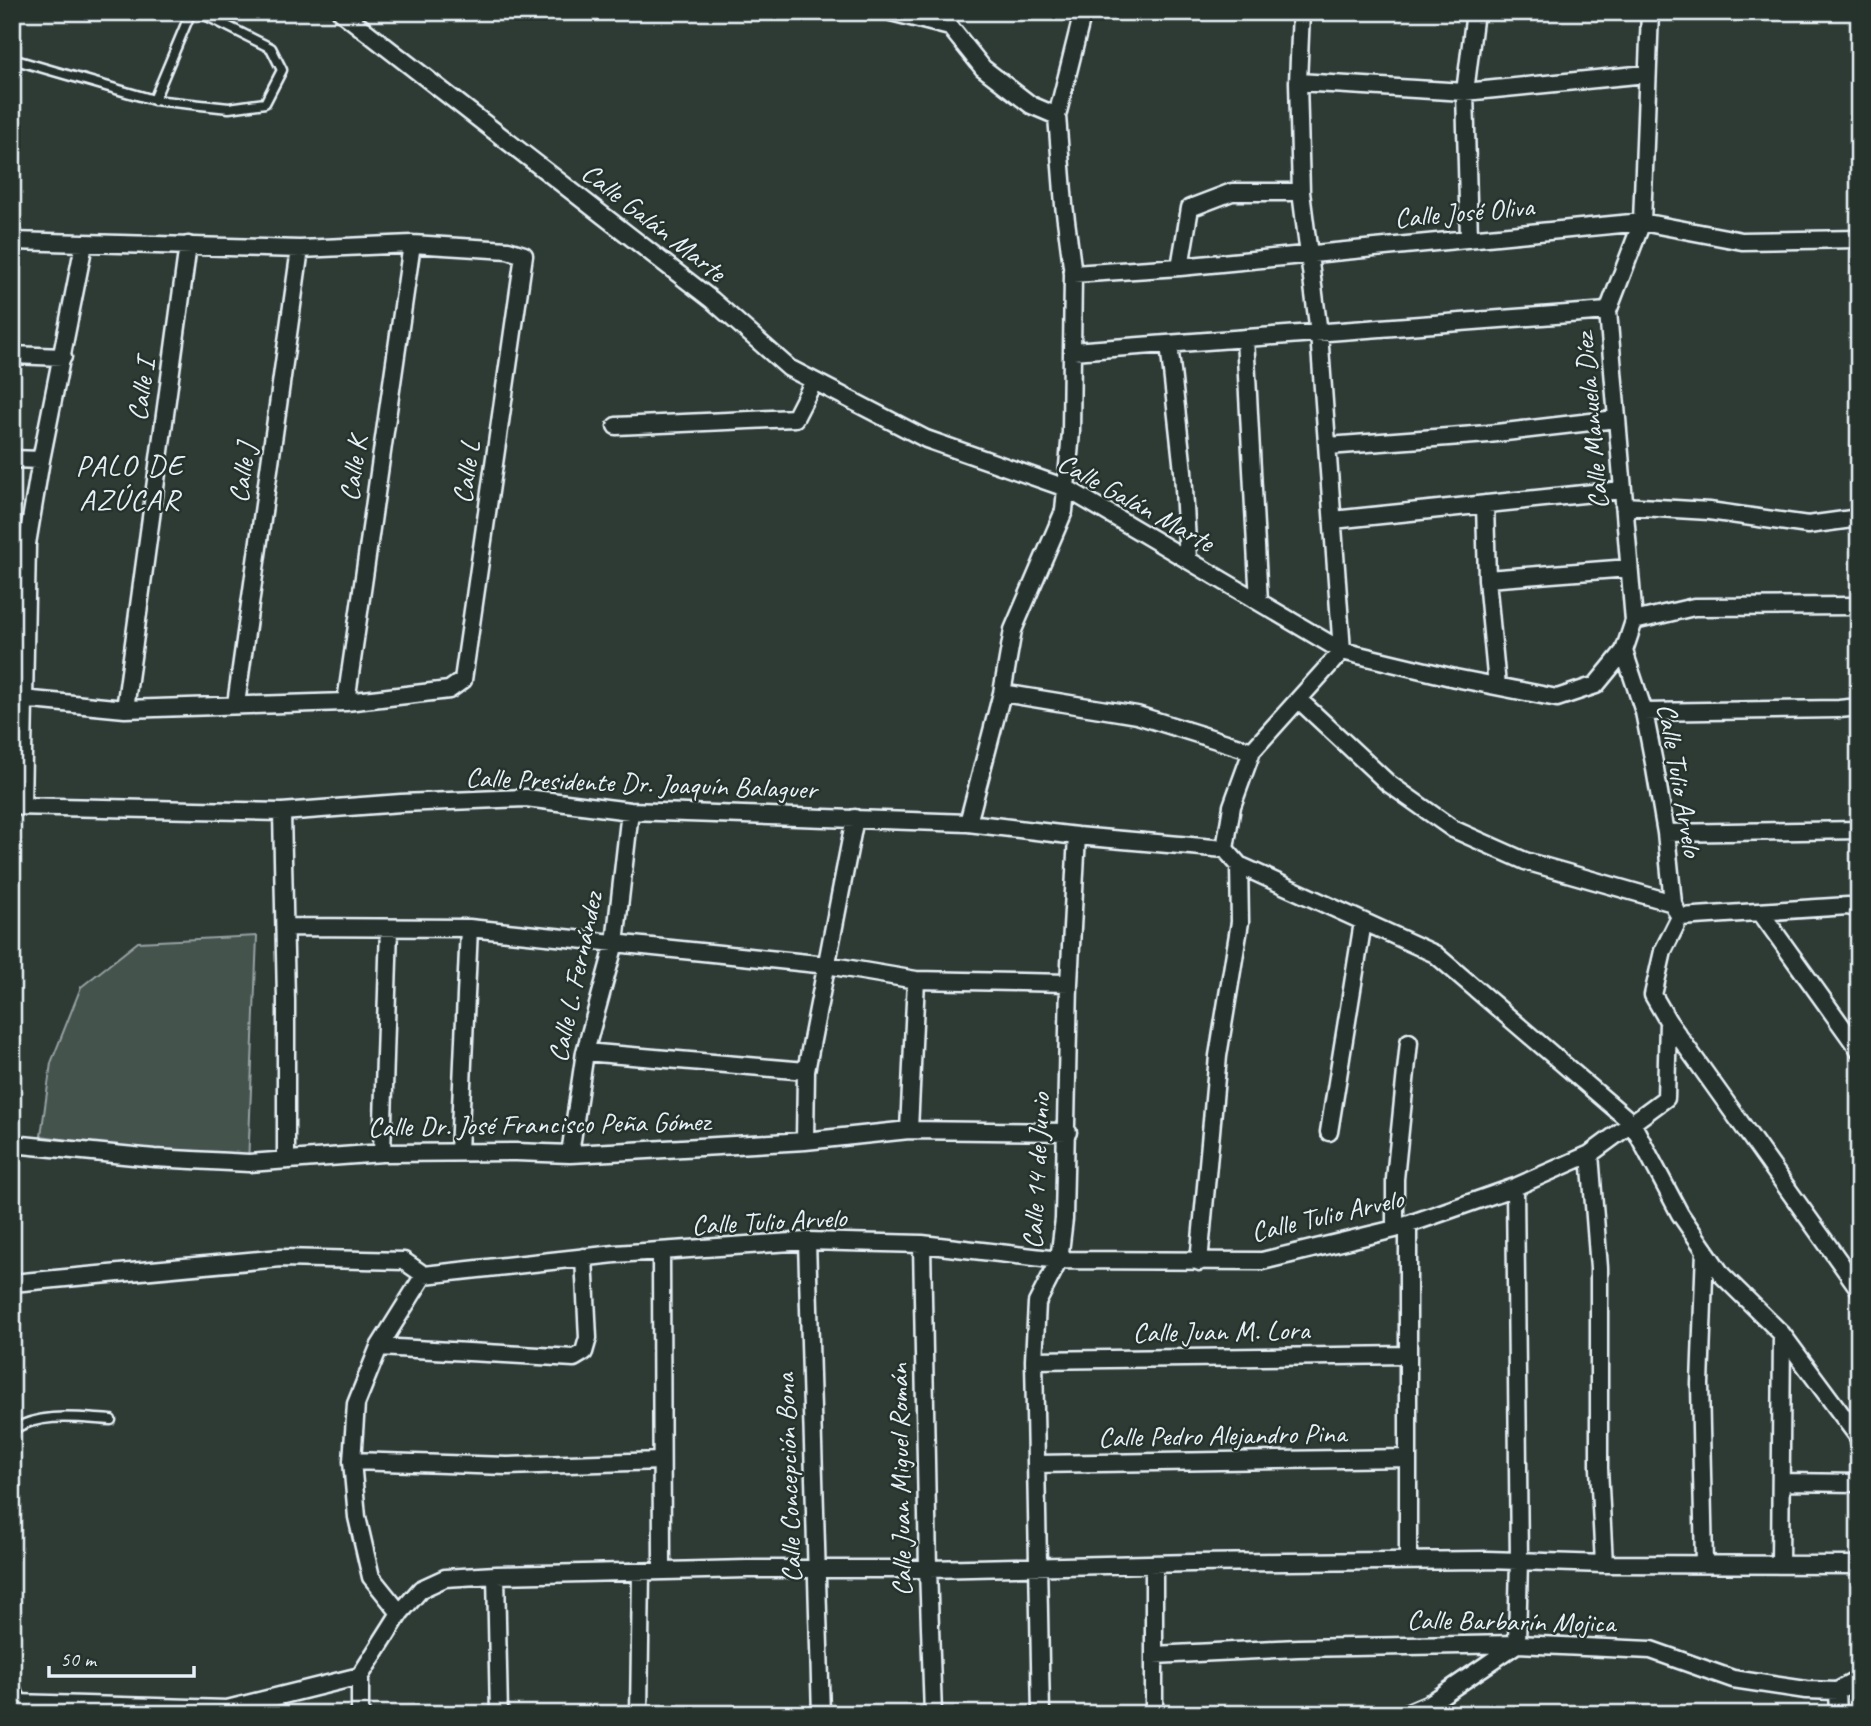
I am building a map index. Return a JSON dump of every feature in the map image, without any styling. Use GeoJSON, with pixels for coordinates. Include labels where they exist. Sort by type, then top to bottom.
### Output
{"type":"FeatureCollection","features":[{"type":"Feature","properties":{"kind":"street","name":"Calle Galán Marte"},"geometry":{"type":"LineString","coordinates":[[341,12],[712,299],[789,368],[926,439],[1066,488],[1342,651],[1557,698],[1596,685],[1624,651],[1634,621]]}},
{"type":"Feature","properties":{"kind":"street"},"geometry":{"type":"LineString","coordinates":[[891,12],[952,20],[983,68],[1031,105],[1057,116]]}},
{"type":"Feature","properties":{"kind":"street"},"geometry":{"type":"LineString","coordinates":[[968,823],[1002,693],[1013,630],[1064,511],[1071,432],[1073,274],[1057,116],[1083,12]]}},
{"type":"Feature","properties":{"kind":"street"},"geometry":{"type":"LineString","coordinates":[[1301,12],[1298,82],[1301,192],[1319,333],[1342,651],[1252,751],[1232,806],[1225,849],[1239,865],[1435,954],[1632,1123],[1680,1214],[1722,1275],[1782,1334],[1859,1437]]}},
{"type":"Feature","properties":{"kind":"street"},"geometry":{"type":"LineString","coordinates":[[1469,238],[1465,92],[1475,12]]}},
{"type":"Feature","properties":{"kind":"street","name":"Calle Manuela Díez"},"geometry":{"type":"LineString","coordinates":[[1634,621],[1608,311],[1642,222],[1650,12]]}},
{"type":"Feature","properties":{"kind":"street"},"geometry":{"type":"LineString","coordinates":[[1298,82],[1465,92],[1646,74]]}},
{"type":"Feature","properties":{"kind":"street"},"geometry":{"type":"LineString","coordinates":[[1180,267],[1189,208],[1232,192],[1301,192]]}},
{"type":"Feature","properties":{"kind":"street","name":"Calle José Oliva"},"geometry":{"type":"LineString","coordinates":[[1073,274],[1180,267],[1642,222],[1742,241],[1859,239]]}},
{"type":"Feature","properties":{"kind":"street"},"geometry":{"type":"LineString","coordinates":[[12,241],[300,249],[412,244]]}},
{"type":"Feature","properties":{"kind":"street"},"geometry":{"type":"LineString","coordinates":[[17,806],[18,699],[27,544],[84,244]]}},
{"type":"Feature","properties":{"kind":"street","name":"Calle L"},"geometry":{"type":"LineString","coordinates":[[346,702],[449,690],[463,680],[524,255],[508,250],[412,244]]}},
{"type":"Feature","properties":{"kind":"street","name":"Calle K"},"geometry":{"type":"LineString","coordinates":[[346,702],[412,244]]}},
{"type":"Feature","properties":{"kind":"street","name":"Calle I"},"geometry":{"type":"LineString","coordinates":[[125,709],[188,245]]}},
{"type":"Feature","properties":{"kind":"street","name":"Calle J"},"geometry":{"type":"LineString","coordinates":[[236,704],[300,249]]}},
{"type":"Feature","properties":{"kind":"street"},"geometry":{"type":"LineString","coordinates":[[1073,351],[1608,311]]}},
{"type":"Feature","properties":{"kind":"street"},"geometry":{"type":"LineString","coordinates":[[1245,338],[1259,602]]}},
{"type":"Feature","properties":{"kind":"street"},"geometry":{"type":"LineString","coordinates":[[1169,344],[1183,471],[1188,559]]}},
{"type":"Feature","properties":{"kind":"street"},"geometry":{"type":"LineString","coordinates":[[12,355],[63,357]]}},
{"type":"Feature","properties":{"kind":"street"},"geometry":{"type":"LineString","coordinates":[[616,426],[795,418],[814,382]]}},
{"type":"Feature","properties":{"kind":"street"},"geometry":{"type":"LineString","coordinates":[[1328,446],[1488,434],[1616,419]]}},
{"type":"Feature","properties":{"kind":"street"},"geometry":{"type":"LineString","coordinates":[[12,459],[41,460]]}},
{"type":"Feature","properties":{"kind":"street"},"geometry":{"type":"LineString","coordinates":[[1333,520],[1485,504],[1623,498],[1808,524],[1859,519]]}},
{"type":"Feature","properties":{"kind":"street"},"geometry":{"type":"LineString","coordinates":[[1485,504],[1487,579],[1497,686]]}},
{"type":"Feature","properties":{"kind":"street"},"geometry":{"type":"LineString","coordinates":[[1487,579],[1629,568]]}},
{"type":"Feature","properties":{"kind":"street"},"geometry":{"type":"LineString","coordinates":[[1634,621],[1694,607],[1859,606]]}},
{"type":"Feature","properties":{"kind":"street","name":"Calle Tulio Arvelo"},"geometry":{"type":"LineString","coordinates":[[424,1275],[584,1257],[807,1241],[922,1244],[1059,1260],[1262,1261],[1402,1227],[1516,1187],[1590,1154],[1666,1098],[1668,1021],[1653,995],[1676,910],[1666,833],[1644,712],[1624,651]]}},
{"type":"Feature","properties":{"kind":"street"},"geometry":{"type":"LineString","coordinates":[[1002,693],[1137,715],[1252,751]]}},
{"type":"Feature","properties":{"kind":"street"},"geometry":{"type":"LineString","coordinates":[[18,699],[125,709],[346,702]]}},
{"type":"Feature","properties":{"kind":"street"},"geometry":{"type":"LineString","coordinates":[[1299,699],[1388,783],[1453,829],[1525,861],[1676,910],[1761,913],[1849,906],[1859,909]]}},
{"type":"Feature","properties":{"kind":"street"},"geometry":{"type":"LineString","coordinates":[[1644,712],[1859,707]]}},
{"type":"Feature","properties":{"kind":"street","name":"Calle Presidente Dr. Joaquín Balaguer"},"geometry":{"type":"LineString","coordinates":[[17,806],[282,812],[401,803],[526,798],[630,811],[968,823],[1225,849]]}},
{"type":"Feature","properties":{"kind":"street","name":"Calle L. Fernández"},"geometry":{"type":"LineString","coordinates":[[570,1154],[585,1052],[615,943],[630,811]]}},
{"type":"Feature","properties":{"kind":"street"},"geometry":{"type":"LineString","coordinates":[[282,812],[286,1159]]}},
{"type":"Feature","properties":{"kind":"street"},"geometry":{"type":"LineString","coordinates":[[805,1141],[806,1071],[855,818]]}},
{"type":"Feature","properties":{"kind":"street"},"geometry":{"type":"LineString","coordinates":[[1666,833],[1859,830]]}},
{"type":"Feature","properties":{"kind":"street","name":"Calle 14 de Junio"},"geometry":{"type":"LineString","coordinates":[[1041,1714],[1034,1360],[1037,1303],[1059,1260],[1064,1219],[1068,1132],[1069,983],[1077,836]]}},
{"type":"Feature","properties":{"kind":"street"},"geometry":{"type":"LineString","coordinates":[[1199,1262],[1219,1056],[1240,922],[1239,865]]}},
{"type":"Feature","properties":{"kind":"street"},"geometry":{"type":"LineString","coordinates":[[1761,913],[1859,1050]]}},
{"type":"Feature","properties":{"kind":"street"},"geometry":{"type":"LineString","coordinates":[[1329,1132],[1363,922]]}},
{"type":"Feature","properties":{"kind":"street"},"geometry":{"type":"LineString","coordinates":[[285,927],[469,928],[827,964],[916,981],[1069,983]]}},
{"type":"Feature","properties":{"kind":"street"},"geometry":{"type":"LineString","coordinates":[[382,1153],[389,928]]}},
{"type":"Feature","properties":{"kind":"street"},"geometry":{"type":"LineString","coordinates":[[459,1152],[469,928]]}},
{"type":"Feature","properties":{"kind":"street"},"geometry":{"type":"LineString","coordinates":[[909,1130],[916,981]]}},
{"type":"Feature","properties":{"kind":"street"},"geometry":{"type":"LineString","coordinates":[[1668,1021],[1859,1289]]}},
{"type":"Feature","properties":{"kind":"street"},"geometry":{"type":"LineString","coordinates":[[1408,1561],[1408,1355],[1402,1227],[1395,1179],[1409,1042]]}},
{"type":"Feature","properties":{"kind":"street"},"geometry":{"type":"LineString","coordinates":[[585,1052],[806,1071]]}},
{"type":"Feature","properties":{"kind":"street","name":"Calle Dr. José Francisco Peña Gómez"},"geometry":{"type":"LineString","coordinates":[[12,1144],[154,1158],[236,1162],[382,1153],[570,1154],[805,1141],[909,1130],[1068,1132]]}},
{"type":"Feature","properties":{"kind":"street"},"geometry":{"type":"LineString","coordinates":[[1590,1154],[1600,1268],[1600,1468],[1604,1564]]}},
{"type":"Feature","properties":{"kind":"street"},"geometry":{"type":"LineString","coordinates":[[1404,1714],[1432,1702],[1517,1644],[1519,1560],[1516,1187]]}},
{"type":"Feature","properties":{"kind":"street","name":"Calle Concepción Bona"},"geometry":{"type":"LineString","coordinates":[[807,1241],[821,1714]]}},
{"type":"Feature","properties":{"kind":"street","name":"Calle Juan Miguel Román"},"geometry":{"type":"LineString","coordinates":[[922,1244],[933,1714]]}},
{"type":"Feature","properties":{"kind":"street"},"geometry":{"type":"LineString","coordinates":[[1704,1563],[1700,1384],[1705,1250]]}},
{"type":"Feature","properties":{"kind":"street"},"geometry":{"type":"LineString","coordinates":[[661,1252],[662,1571]]}},
{"type":"Feature","properties":{"kind":"street"},"geometry":{"type":"LineString","coordinates":[[379,1347],[574,1358],[584,1352],[587,1338],[584,1257]]}},
{"type":"Feature","properties":{"kind":"street"},"geometry":{"type":"LineString","coordinates":[[12,1283],[281,1258],[404,1261],[424,1275],[379,1347],[356,1404],[352,1461],[356,1517],[371,1577],[400,1613]]}},
{"type":"Feature","properties":{"kind":"street"},"geometry":{"type":"LineString","coordinates":[[1780,1564],[1782,1334]]}},
{"type":"Feature","properties":{"kind":"street","name":"Calle Juan M. Lora"},"geometry":{"type":"LineString","coordinates":[[1034,1360],[1408,1355]]}},
{"type":"Feature","properties":{"kind":"street","name":"Calle Pedro Alejandro Pina"},"geometry":{"type":"LineString","coordinates":[[1037,1464],[1407,1458]]}},
{"type":"Feature","properties":{"kind":"street"},"geometry":{"type":"LineString","coordinates":[[352,1461],[507,1466],[661,1461]]}},
{"type":"Feature","properties":{"kind":"street"},"geometry":{"type":"LineString","coordinates":[[1781,1482],[1859,1483]]}},
{"type":"Feature","properties":{"kind":"street"},"geometry":{"type":"LineString","coordinates":[[360,1714],[360,1676],[400,1613],[421,1589],[445,1578],[496,1574],[662,1571],[1408,1561],[1859,1565]]}},
{"type":"Feature","properties":{"kind":"street"},"geometry":{"type":"LineString","coordinates":[[1154,1564],[1154,1714]]}},
{"type":"Feature","properties":{"kind":"street"},"geometry":{"type":"LineString","coordinates":[[639,1714],[641,1572]]}},
{"type":"Feature","properties":{"kind":"street"},"geometry":{"type":"LineString","coordinates":[[496,1574],[499,1714]]}},
{"type":"Feature","properties":{"kind":"street","name":"Calle Barbarín Mojica"},"geometry":{"type":"LineString","coordinates":[[1154,1655],[1298,1648],[1517,1644],[1651,1650],[1733,1679],[1806,1690],[1837,1691]]}},
{"type":"Feature","properties":{"kind":"street"},"geometry":{"type":"LineString","coordinates":[[16,1704],[228,1711],[360,1676]]}},
{"type":"Feature","properties":{"kind":"street"},"geometry":{"type":"LineString","coordinates":[[1838,1714],[1837,1691],[1859,1679]]}},
{"type":"Feature","properties":{"kind":"lane"},"geometry":{"type":"LineString","coordinates":[[154,100],[191,12]]}},
{"type":"Feature","properties":{"kind":"lane"},"geometry":{"type":"LineString","coordinates":[[12,59],[154,100],[229,108],[264,103],[282,70],[271,48],[199,12]]}},
{"type":"Feature","properties":{"kind":"lane"},"geometry":{"type":"LineString","coordinates":[[12,1430],[24,1423],[60,1416],[111,1420]]}},
{"type":"Feature","properties":{"kind":"shaded area"},"geometry":{"type":"Polygon","coordinates":[[[257,936],[248,1166],[41,1136],[51,1063],[81,987],[138,942],[257,936]]]}},
{"type":"Feature","properties":{"kind":"district","name":"PALO DE AZÚCAR"},"geometry":{"type":"Point","coordinates":[130,482]}}]}
